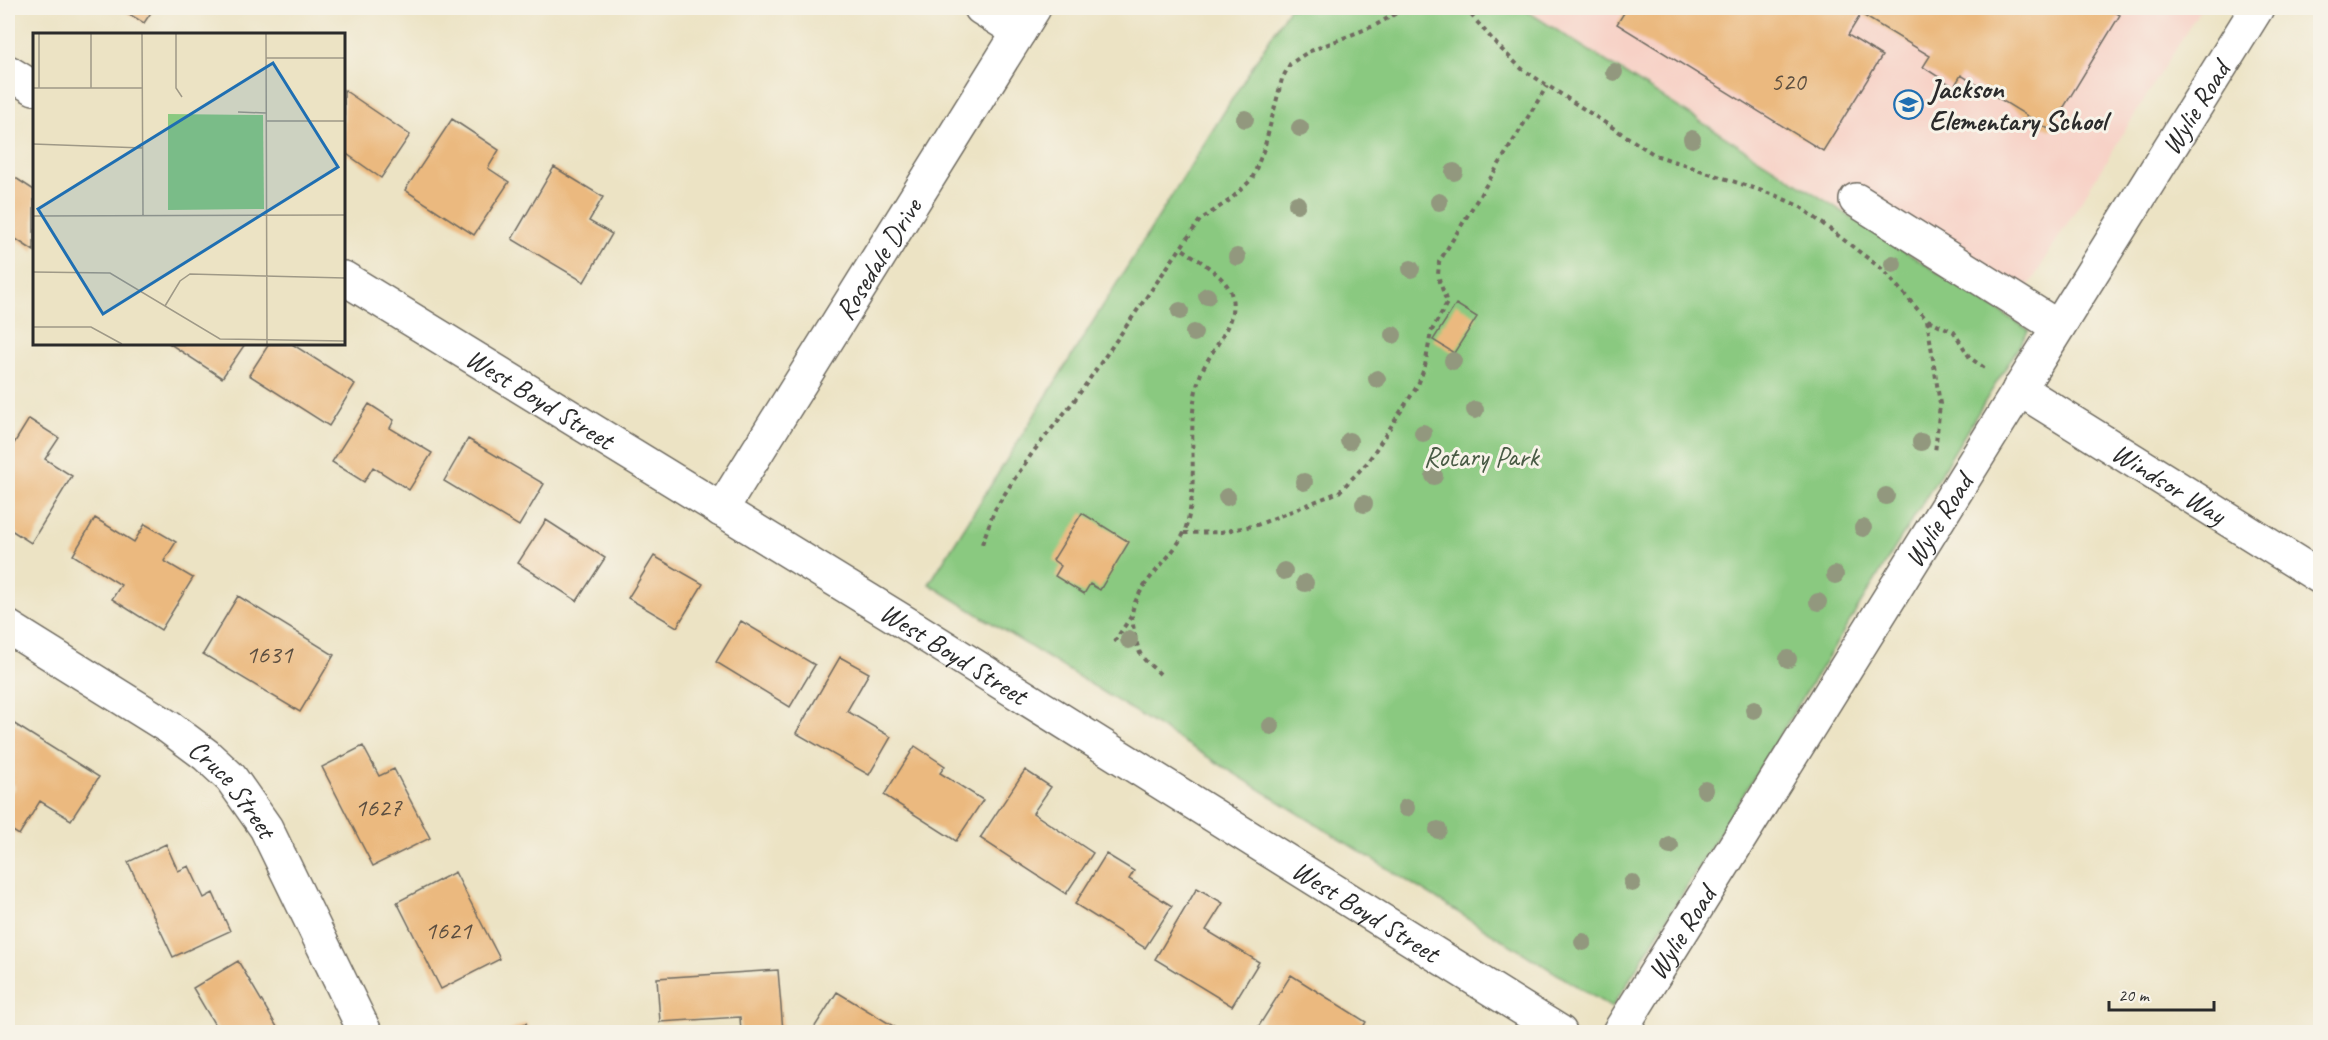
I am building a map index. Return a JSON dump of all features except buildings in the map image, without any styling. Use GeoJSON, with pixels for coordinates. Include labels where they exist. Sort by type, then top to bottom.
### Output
{"type":"FeatureCollection","features":[{"type":"Feature","properties":{"kind":"street"},"geometry":{"type":"LineString","coordinates":[[981,8],[1026,20]]}},
{"type":"Feature","properties":{"kind":"street","name":"Wylie Road"},"geometry":{"type":"LineString","coordinates":[[1619,1032],[2257,8]]}},
{"type":"Feature","properties":{"kind":"street","name":"Rosedale Drive"},"geometry":{"type":"LineString","coordinates":[[721,510],[1026,20]]}},
{"type":"Feature","properties":{"kind":"street"},"geometry":{"type":"LineString","coordinates":[[8,72],[33,87]]}},
{"type":"Feature","properties":{"kind":"street"},"geometry":{"type":"LineString","coordinates":[[1856,200],[2058,327]]}},
{"type":"Feature","properties":{"kind":"street","name":"West Boyd Street"},"geometry":{"type":"LineString","coordinates":[[345,279],[1560,1032]]}},
{"type":"Feature","properties":{"kind":"street","name":"Windsor Way"},"geometry":{"type":"LineString","coordinates":[[2019,389],[2320,577]]}},
{"type":"Feature","properties":{"kind":"street","name":"Cruce Street"},"geometry":{"type":"LineString","coordinates":[[8,627],[170,728],[206,755],[231,778],[266,828],[365,1032]]}},
{"type":"Feature","properties":{"kind":"path"},"geometry":{"type":"LineString","coordinates":[[982,544],[994,511],[1011,484],[1033,452],[1077,397],[1200,220],[1230,200],[1252,179],[1264,149],[1282,79],[1290,64],[1308,52],[1376,25],[1405,8]]}},
{"type":"Feature","properties":{"kind":"path"},"geometry":{"type":"LineString","coordinates":[[1465,8],[1522,69],[1655,155],[1777,196],[1801,207],[1883,270],[1927,320],[1954,332],[1970,358],[1986,369]]}},
{"type":"Feature","properties":{"kind":"path"},"geometry":{"type":"LineString","coordinates":[[1184,533],[1221,532],[1257,525],[1339,492],[1367,463],[1418,385],[1425,366],[1431,332],[1447,303],[1438,276],[1439,262],[1547,86]]}},
{"type":"Feature","properties":{"kind":"path"},"geometry":{"type":"LineString","coordinates":[[1114,642],[1132,614],[1145,587],[1184,533],[1191,509],[1194,408],[1200,376],[1234,309],[1231,291],[1222,279],[1181,248]]}},
{"type":"Feature","properties":{"kind":"path"},"geometry":{"type":"LineString","coordinates":[[1927,320],[1940,404],[1935,453]]}},
{"type":"Feature","properties":{"kind":"path"},"geometry":{"type":"LineString","coordinates":[[1132,614],[1140,654],[1160,674]]}},
{"type":"Feature","properties":{"kind":"shaded area","name":"Jackson Elementary School"},"geometry":{"type":"Polygon","coordinates":[[[1524,8],[2201,8],[2010,316],[1524,8]]]}},
{"type":"Feature","properties":{"kind":"green space","name":"Rotary Park"},"geometry":{"type":"Polygon","coordinates":[[[1289,8],[1522,8],[2029,330],[1612,1008],[929,584],[1289,8]]]}},
{"type":"Feature","properties":{"kind":"place","name":"Jackson Elementary School"},"geometry":{"type":"Point","coordinates":[1908,104]}}]}
